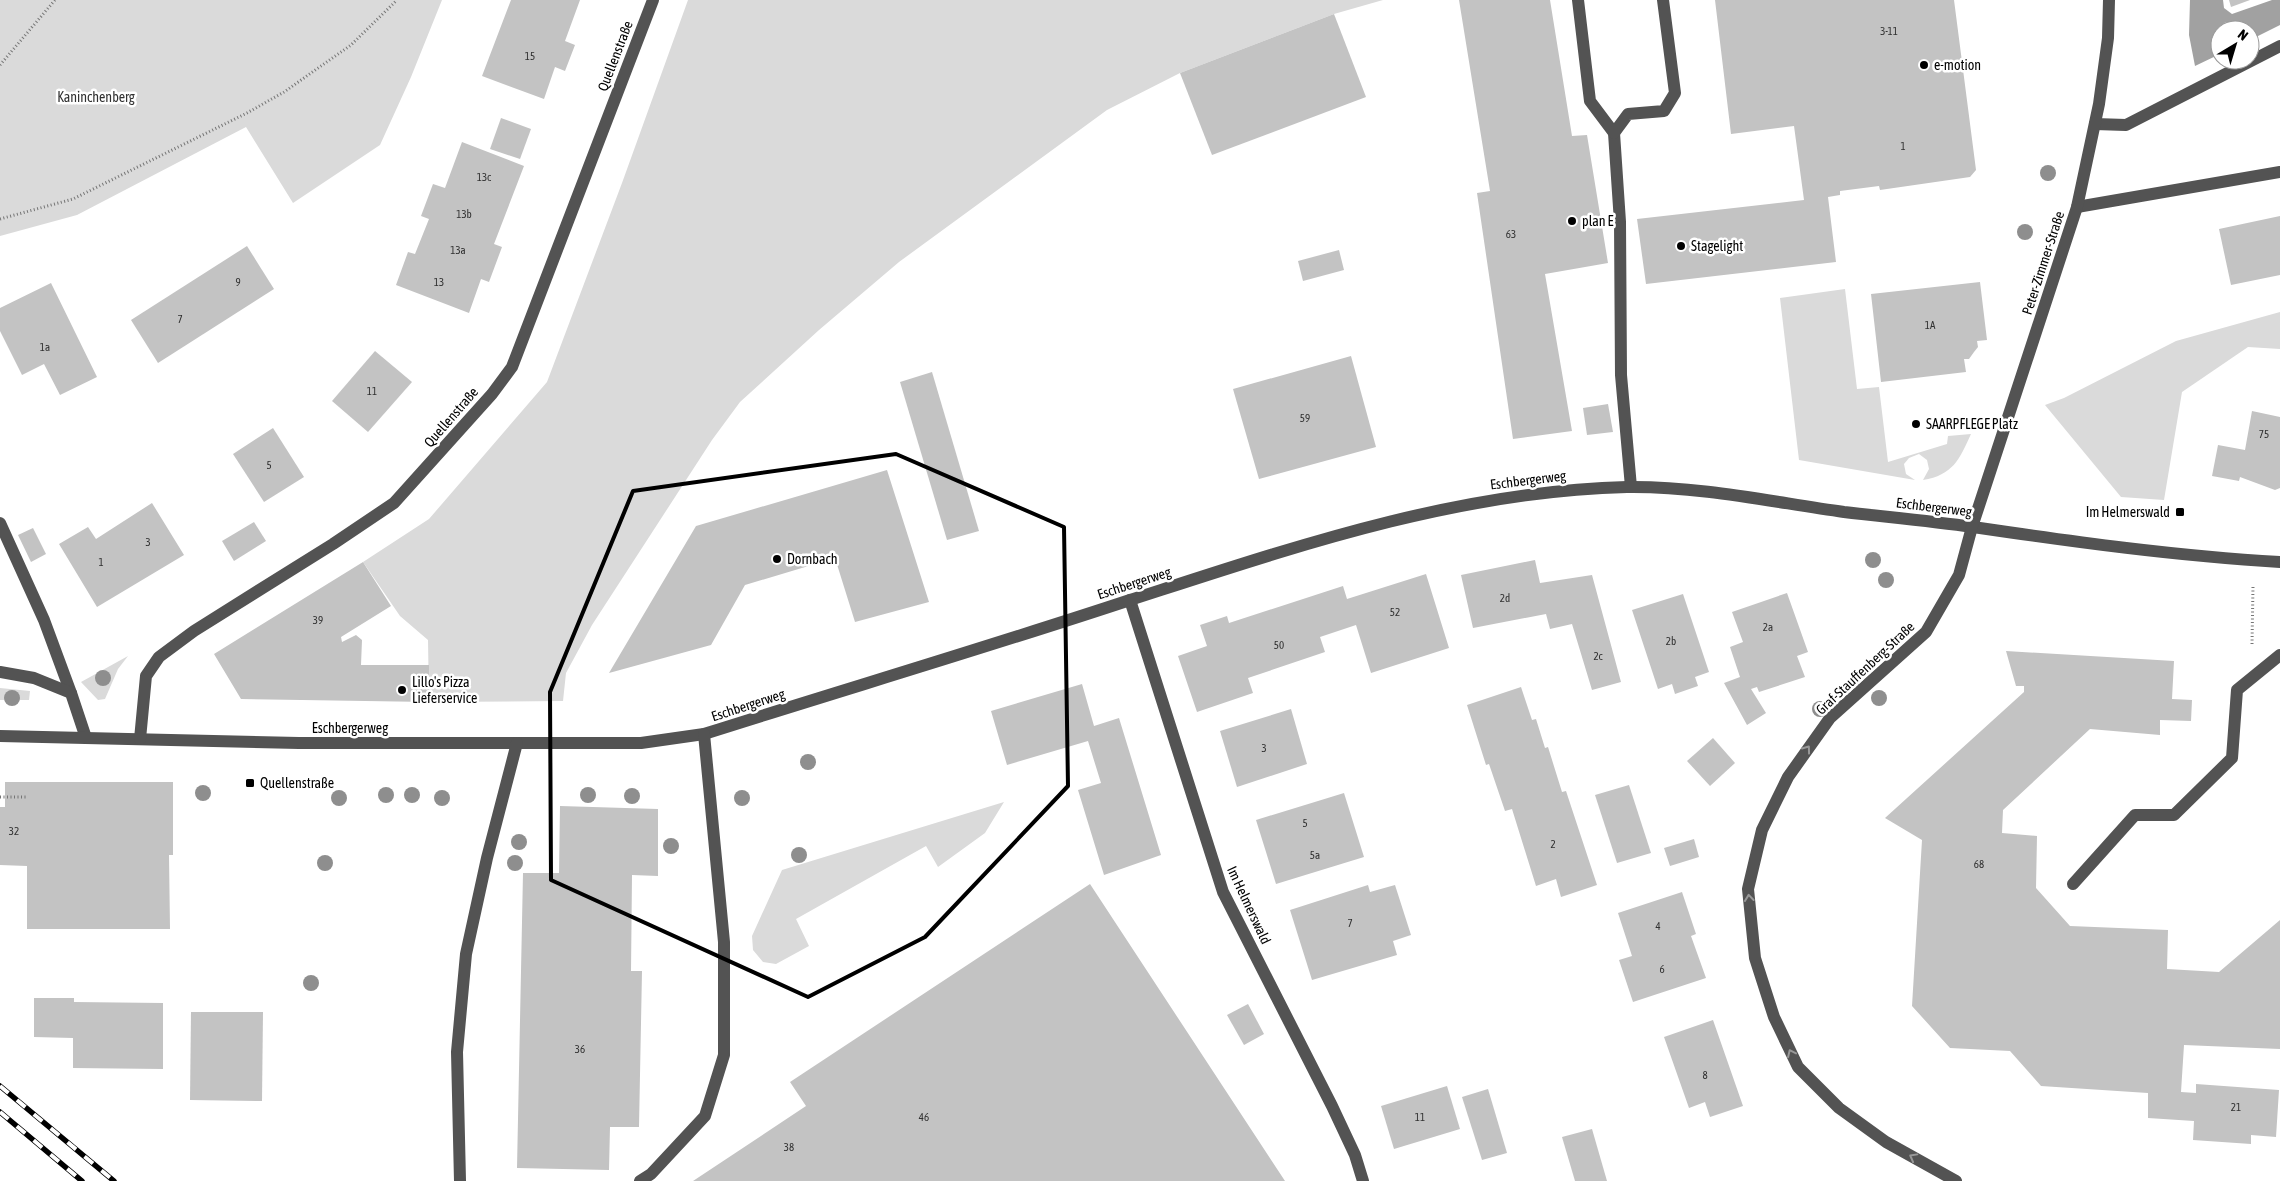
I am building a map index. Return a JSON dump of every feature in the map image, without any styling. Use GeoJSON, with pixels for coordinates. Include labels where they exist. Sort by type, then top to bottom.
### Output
{"type":"FeatureCollection","features":[{"type":"Feature","properties":{"kind":"street","name":"Quellenstraße"},"geometry":{"type":"LineString","coordinates":[[140,739],[146,676],[159,657],[194,631],[394,503],[492,394],[512,367],[653,0]]}},
{"type":"Feature","properties":{"kind":"street"},"geometry":{"type":"LineString","coordinates":[[1578,0],[1590,101],[1614,133],[1620,222],[1621,375],[1631,487]]}},
{"type":"Feature","properties":{"kind":"street"},"geometry":{"type":"LineString","coordinates":[[1614,133],[1628,114],[1664,111],[1675,94],[1663,0]]}},
{"type":"Feature","properties":{"kind":"street","name":"Peter-Zimmer-Straße"},"geometry":{"type":"LineString","coordinates":[[1972,527],[2077,207],[2095,124],[2108,38],[2109,0]]}},
{"type":"Feature","properties":{"kind":"street"},"geometry":{"type":"LineString","coordinates":[[2095,124],[2126,125],[2280,46]]}},
{"type":"Feature","properties":{"kind":"street"},"geometry":{"type":"LineString","coordinates":[[2077,207],[2280,172]]}},
{"type":"Feature","properties":{"kind":"street","name":"Eschbergerweg"},"geometry":{"type":"LineString","coordinates":[[0,736],[299,743],[641,743],[704,734],[1130,600],[1203,575],[1420,514],[1494,499],[1563,490],[1631,487],[1690,489],[1846,512],[2088,543],[2280,562]]}},
{"type":"Feature","properties":{"kind":"street"},"geometry":{"type":"LineString","coordinates":[[0,523],[44,620],[86,738]]}},
{"type":"Feature","properties":{"kind":"street","name":"Graf-Stauffenberg-Straße"},"geometry":{"type":"LineString","coordinates":[[1956,1181],[1886,1142],[1839,1108],[1798,1067],[1774,1017],[1755,958],[1748,889],[1762,830],[1788,777],[1830,718],[1926,632],[1959,575],[1972,527]]}},
{"type":"Feature","properties":{"kind":"street","name":"Im Helmerswald"},"geometry":{"type":"LineString","coordinates":[[1130,600],[1223,892],[1332,1106],[1355,1155],[1363,1181]]}},
{"type":"Feature","properties":{"kind":"street"},"geometry":{"type":"LineString","coordinates":[[2074,884],[2135,815],[2174,815],[2232,758],[2236,690],[2280,655]]}},
{"type":"Feature","properties":{"kind":"street"},"geometry":{"type":"LineString","coordinates":[[0,672],[34,678],[71,693]]}},
{"type":"Feature","properties":{"kind":"street"},"geometry":{"type":"LineString","coordinates":[[640,1181],[651,1174],[705,1116],[724,1055],[724,942],[704,734]]}},
{"type":"Feature","properties":{"kind":"street"},"geometry":{"type":"LineString","coordinates":[[460,1181],[457,1052],[466,954],[486,858],[516,743]]}},
{"type":"Feature","properties":{"kind":"path"},"geometry":{"type":"LineString","coordinates":[[0,66],[55,0]]}},
{"type":"Feature","properties":{"kind":"path"},"geometry":{"type":"LineString","coordinates":[[0,219],[73,199],[247,113],[284,92],[351,45],[396,0]]}},
{"type":"Feature","properties":{"kind":"path"},"geometry":{"type":"LineString","coordinates":[[2252,639],[2253,600]]}},
{"type":"Feature","properties":{"kind":"path"},"geometry":{"type":"LineString","coordinates":[[0,797],[27,796]]}},
{"type":"Feature","properties":{"kind":"highlighted area"},"geometry":{"type":"Polygon","coordinates":[[[896,454],[1064,527],[1068,786],[925,937],[808,997],[551,880],[550,692],[633,491],[896,454]]]}},
{"type":"Feature","properties":{"kind":"green space","name":"Kaninchenberg"},"geometry":{"type":"Polygon","coordinates":[[[0,0],[442,0],[411,77],[380,145],[293,203],[246,127],[77,215],[0,236],[0,0]]]}},
{"type":"Feature","properties":{"kind":"green space"},"geometry":{"type":"Polygon","coordinates":[[[688,0],[1383,0],[1334,14],[1180,73],[1107,110],[899,262],[819,330],[740,402],[712,440],[592,625],[566,673],[563,701],[429,702],[428,640],[400,616],[363,562],[429,519],[547,382],[688,0]]]}},
{"type":"Feature","properties":{"kind":"green space"},"geometry":{"type":"Polygon","coordinates":[[[1845,289],[1857,389],[1879,387],[1888,462],[1947,444],[1948,436],[1971,434],[1954,465],[1933,478],[1923,480],[1929,469],[1927,460],[1919,454],[1909,458],[1904,464],[1906,474],[1915,480],[1799,460],[1780,298],[1845,289]]]}},
{"type":"Feature","properties":{"kind":"green space"},"geometry":{"type":"Polygon","coordinates":[[[2280,312],[2280,349],[2248,347],[2182,392],[2164,500],[2121,497],[2045,405],[2064,398],[2176,341],[2280,312]]]}},
{"type":"Feature","properties":{"kind":"green space"},"geometry":{"type":"Polygon","coordinates":[[[128,656],[118,669],[105,699],[98,700],[81,682],[128,656]]]}},
{"type":"Feature","properties":{"kind":"green space"},"geometry":{"type":"Polygon","coordinates":[[[0,688],[30,691],[29,700],[0,700],[0,688]]]}},
{"type":"Feature","properties":{"kind":"green space"},"geometry":{"type":"Polygon","coordinates":[[[1004,802],[985,833],[938,867],[926,846],[796,919],[809,946],[776,964],[763,962],[753,950],[752,936],[782,870],[1004,802]]]}},
{"type":"Feature","properties":{"kind":"shaded area"},"geometry":{"type":"Polygon","coordinates":[[[2190,0],[2223,0],[2224,8],[2232,14],[2272,0],[2280,0],[2280,25],[2260,35],[2260,20],[2210,20],[2210,59],[2195,66],[2189,35],[2190,0]]]}},
{"type":"Feature","properties":{"kind":"building"},"geometry":{"type":"Polygon","coordinates":[[[511,0],[580,0],[565,41],[575,45],[565,71],[555,67],[544,99],[482,76],[511,0]]]}},
{"type":"Feature","properties":{"kind":"building"},"geometry":{"type":"Polygon","coordinates":[[[1459,0],[1550,0],[1572,136],[1587,135],[1608,263],[1545,274],[1572,431],[1513,439],[1477,193],[1490,191],[1459,0]]]}},
{"type":"Feature","properties":{"kind":"building"},"geometry":{"type":"Polygon","coordinates":[[[1715,0],[1954,0],[1976,170],[1970,177],[1880,190],[1879,186],[1840,191],[1840,195],[1828,197],[1836,262],[1646,284],[1637,219],[1804,200],[1794,126],[1731,134],[1715,0]]]}},
{"type":"Feature","properties":{"kind":"building"},"geometry":{"type":"Polygon","coordinates":[[[2229,0],[2250,0],[2231,7],[2229,0]]]}},
{"type":"Feature","properties":{"kind":"building"},"geometry":{"type":"Polygon","coordinates":[[[1334,14],[1366,97],[1212,155],[1180,73],[1334,14]]]}},
{"type":"Feature","properties":{"kind":"building"},"geometry":{"type":"Polygon","coordinates":[[[501,118],[531,129],[520,159],[490,149],[501,118]]]}},
{"type":"Feature","properties":{"kind":"building"},"geometry":{"type":"Polygon","coordinates":[[[462,142],[524,166],[494,244],[502,247],[489,282],[481,279],[469,313],[396,285],[408,252],[415,254],[429,219],[421,216],[433,184],[445,188],[462,142]]]}},
{"type":"Feature","properties":{"kind":"building"},"geometry":{"type":"Polygon","coordinates":[[[2280,216],[2280,275],[2231,285],[2219,229],[2280,216]]]}},
{"type":"Feature","properties":{"kind":"building"},"geometry":{"type":"Polygon","coordinates":[[[247,246],[274,289],[158,363],[131,320],[247,246]]]}},
{"type":"Feature","properties":{"kind":"building"},"geometry":{"type":"Polygon","coordinates":[[[1339,250],[1344,270],[1303,281],[1298,261],[1339,250]]]}},
{"type":"Feature","properties":{"kind":"building"},"geometry":{"type":"Polygon","coordinates":[[[1980,282],[1987,340],[1977,341],[1978,347],[1969,359],[1964,359],[1966,372],[1881,382],[1871,294],[1980,282]]]}},
{"type":"Feature","properties":{"kind":"building"},"geometry":{"type":"Polygon","coordinates":[[[51,283],[97,377],[60,395],[44,364],[22,375],[0,331],[0,308],[51,283]]]}},
{"type":"Feature","properties":{"kind":"building"},"geometry":{"type":"Polygon","coordinates":[[[375,351],[412,382],[368,432],[332,401],[375,351]]]}},
{"type":"Feature","properties":{"kind":"building"},"geometry":{"type":"Polygon","coordinates":[[[1351,356],[1376,447],[1259,479],[1233,389],[1351,356]]]}},
{"type":"Feature","properties":{"kind":"building"},"geometry":{"type":"Polygon","coordinates":[[[932,372],[979,531],[947,540],[900,382],[932,372]]]}},
{"type":"Feature","properties":{"kind":"building"},"geometry":{"type":"Polygon","coordinates":[[[1608,404],[1613,432],[1587,435],[1583,408],[1608,404]]]}},
{"type":"Feature","properties":{"kind":"building"},"geometry":{"type":"Polygon","coordinates":[[[2252,411],[2280,417],[2280,488],[2275,490],[2240,477],[2239,481],[2212,476],[2218,445],[2245,450],[2252,411]]]}},
{"type":"Feature","properties":{"kind":"building"},"geometry":{"type":"Polygon","coordinates":[[[273,428],[304,477],[264,502],[233,454],[273,428]]]}},
{"type":"Feature","properties":{"kind":"building"},"geometry":{"type":"Polygon","coordinates":[[[887,470],[929,602],[855,622],[835,558],[745,585],[711,645],[609,673],[696,526],[887,470]]]}},
{"type":"Feature","properties":{"kind":"building"},"geometry":{"type":"Polygon","coordinates":[[[152,503],[184,555],[97,607],[59,544],[88,527],[96,539],[152,503]]]}},
{"type":"Feature","properties":{"kind":"building"},"geometry":{"type":"Polygon","coordinates":[[[254,522],[266,541],[234,561],[222,541],[254,522]]]}},
{"type":"Feature","properties":{"kind":"building"},"geometry":{"type":"Polygon","coordinates":[[[33,528],[46,554],[31,562],[18,535],[33,528]]]}},
{"type":"Feature","properties":{"kind":"building"},"geometry":{"type":"Polygon","coordinates":[[[1535,560],[1540,583],[1592,575],[1621,682],[1592,690],[1572,624],[1550,629],[1546,614],[1473,628],[1461,575],[1535,560]]]}},
{"type":"Feature","properties":{"kind":"building"},"geometry":{"type":"Polygon","coordinates":[[[363,562],[391,606],[341,637],[342,642],[356,635],[362,640],[361,665],[429,665],[429,702],[241,699],[214,654],[363,562]]]}},
{"type":"Feature","properties":{"kind":"building"},"geometry":{"type":"Polygon","coordinates":[[[1426,574],[1449,648],[1371,673],[1356,625],[1320,637],[1325,652],[1248,678],[1253,693],[1197,712],[1178,656],[1207,646],[1200,625],[1227,616],[1229,623],[1343,586],[1347,599],[1426,574]]]}},
{"type":"Feature","properties":{"kind":"building"},"geometry":{"type":"Polygon","coordinates":[[[1787,593],[1808,652],[1797,656],[1805,677],[1759,692],[1757,687],[1751,689],[1766,713],[1747,725],[1724,683],[1740,677],[1730,647],[1743,642],[1732,612],[1787,593]]]}},
{"type":"Feature","properties":{"kind":"building"},"geometry":{"type":"Polygon","coordinates":[[[1683,594],[1709,672],[1695,677],[1698,686],[1675,694],[1672,684],[1658,689],[1632,610],[1683,594]]]}},
{"type":"Feature","properties":{"kind":"building"},"geometry":{"type":"Polygon","coordinates":[[[2006,651],[2174,661],[2172,699],[2192,700],[2191,721],[2160,720],[2160,735],[2090,729],[2003,810],[2002,833],[2037,836],[2036,888],[2070,926],[2168,930],[2167,969],[2219,972],[2280,920],[2280,1049],[2184,1045],[2181,1092],[2196,1093],[2196,1084],[2279,1090],[2276,1137],[2251,1135],[2251,1144],[2193,1140],[2194,1121],[2148,1118],[2148,1093],[2041,1086],[2010,1051],[1950,1048],[1912,1006],[1922,840],[1885,818],[2024,692],[2024,686],[2016,686],[2006,651]]]}},
{"type":"Feature","properties":{"kind":"building"},"geometry":{"type":"Polygon","coordinates":[[[1082,684],[1094,726],[1119,718],[1161,855],[1104,875],[1078,790],[1101,783],[1088,741],[1007,765],[991,711],[1082,684]]]}},
{"type":"Feature","properties":{"kind":"building"},"geometry":{"type":"Polygon","coordinates":[[[1521,687],[1532,720],[1536,719],[1545,748],[1548,747],[1562,792],[1566,791],[1597,885],[1561,897],[1556,879],[1536,886],[1512,809],[1505,811],[1489,764],[1486,765],[1467,705],[1521,687]]]}},
{"type":"Feature","properties":{"kind":"building"},"geometry":{"type":"Polygon","coordinates":[[[1291,709],[1307,764],[1237,787],[1220,731],[1291,709]]]}},
{"type":"Feature","properties":{"kind":"building"},"geometry":{"type":"Polygon","coordinates":[[[1713,738],[1735,763],[1710,786],[1687,761],[1713,738]]]}},
{"type":"Feature","properties":{"kind":"building"},"geometry":{"type":"Polygon","coordinates":[[[5,782],[173,782],[173,855],[169,855],[170,929],[27,929],[27,866],[0,865],[0,807],[5,807],[5,782]]]}},
{"type":"Feature","properties":{"kind":"building"},"geometry":{"type":"Polygon","coordinates":[[[1629,785],[1651,853],[1617,863],[1595,795],[1629,785]]]}},
{"type":"Feature","properties":{"kind":"building"},"geometry":{"type":"Polygon","coordinates":[[[1344,793],[1364,857],[1276,884],[1256,820],[1344,793]]]}},
{"type":"Feature","properties":{"kind":"building"},"geometry":{"type":"Polygon","coordinates":[[[560,806],[658,809],[658,876],[632,875],[631,971],[642,971],[639,1127],[610,1127],[609,1170],[517,1168],[523,873],[559,873],[560,806]]]}},
{"type":"Feature","properties":{"kind":"building"},"geometry":{"type":"Polygon","coordinates":[[[1694,839],[1699,857],[1670,866],[1664,848],[1694,839]]]}},
{"type":"Feature","properties":{"kind":"building"},"geometry":{"type":"Polygon","coordinates":[[[1090,884],[1285,1181],[693,1181],[806,1106],[790,1082],[1090,884]]]}},
{"type":"Feature","properties":{"kind":"building"},"geometry":{"type":"Polygon","coordinates":[[[1368,885],[1370,892],[1395,885],[1411,935],[1393,941],[1397,955],[1312,980],[1290,910],[1368,885]]]}},
{"type":"Feature","properties":{"kind":"building"},"geometry":{"type":"Polygon","coordinates":[[[1682,892],[1696,934],[1691,936],[1706,978],[1633,1002],[1619,960],[1632,956],[1618,913],[1682,892]]]}},
{"type":"Feature","properties":{"kind":"building"},"geometry":{"type":"Polygon","coordinates":[[[34,998],[74,998],[74,1002],[163,1003],[163,1069],[73,1068],[73,1038],[34,1037],[34,998]]]}},
{"type":"Feature","properties":{"kind":"building"},"geometry":{"type":"Polygon","coordinates":[[[1248,1004],[1264,1034],[1244,1045],[1227,1015],[1248,1004]]]}},
{"type":"Feature","properties":{"kind":"building"},"geometry":{"type":"Polygon","coordinates":[[[191,1012],[263,1012],[262,1101],[190,1100],[191,1012]]]}},
{"type":"Feature","properties":{"kind":"building"},"geometry":{"type":"Polygon","coordinates":[[[1713,1020],[1743,1106],[1710,1117],[1705,1102],[1689,1108],[1664,1037],[1713,1020]]]}},
{"type":"Feature","properties":{"kind":"building"},"geometry":{"type":"Polygon","coordinates":[[[1447,1086],[1460,1129],[1394,1149],[1381,1106],[1447,1086]]]}},
{"type":"Feature","properties":{"kind":"building"},"geometry":{"type":"Polygon","coordinates":[[[1488,1089],[1507,1153],[1482,1160],[1462,1097],[1488,1089]]]}},
{"type":"Feature","properties":{"kind":"building"},"geometry":{"type":"Polygon","coordinates":[[[1592,1129],[1607,1181],[1575,1181],[1562,1137],[1592,1129]]]}},
{"type":"Feature","properties":{"kind":"railway"},"geometry":{"type":"LineString","coordinates":[[0,1086],[114,1181]]}},
{"type":"Feature","properties":{"kind":"railway"},"geometry":{"type":"LineString","coordinates":[[0,1112],[82,1181]]}},
{"type":"Feature","properties":{"kind":"place","name":"e-motion"},"geometry":{"type":"Point","coordinates":[1924,65]}},
{"type":"Feature","properties":{"kind":"place","name":"plan E"},"geometry":{"type":"Point","coordinates":[1572,221]}},
{"type":"Feature","properties":{"kind":"place","name":"Stagelight"},"geometry":{"type":"Point","coordinates":[1681,246]}},
{"type":"Feature","properties":{"kind":"place","name":"SAARPFLEGE Platz"},"geometry":{"type":"Point","coordinates":[1916,424]}},
{"type":"Feature","properties":{"kind":"place","name":"Im Helmerswald"},"geometry":{"type":"Point","coordinates":[2180,512]}},
{"type":"Feature","properties":{"kind":"place","name":"Dornbach"},"geometry":{"type":"Point","coordinates":[777,559]}},
{"type":"Feature","properties":{"kind":"place","name":"Lillo's Pizza Lieferservice"},"geometry":{"type":"Point","coordinates":[402,690]}},
{"type":"Feature","properties":{"kind":"place","name":"Quellenstraße"},"geometry":{"type":"Point","coordinates":[250,783]}}]}
